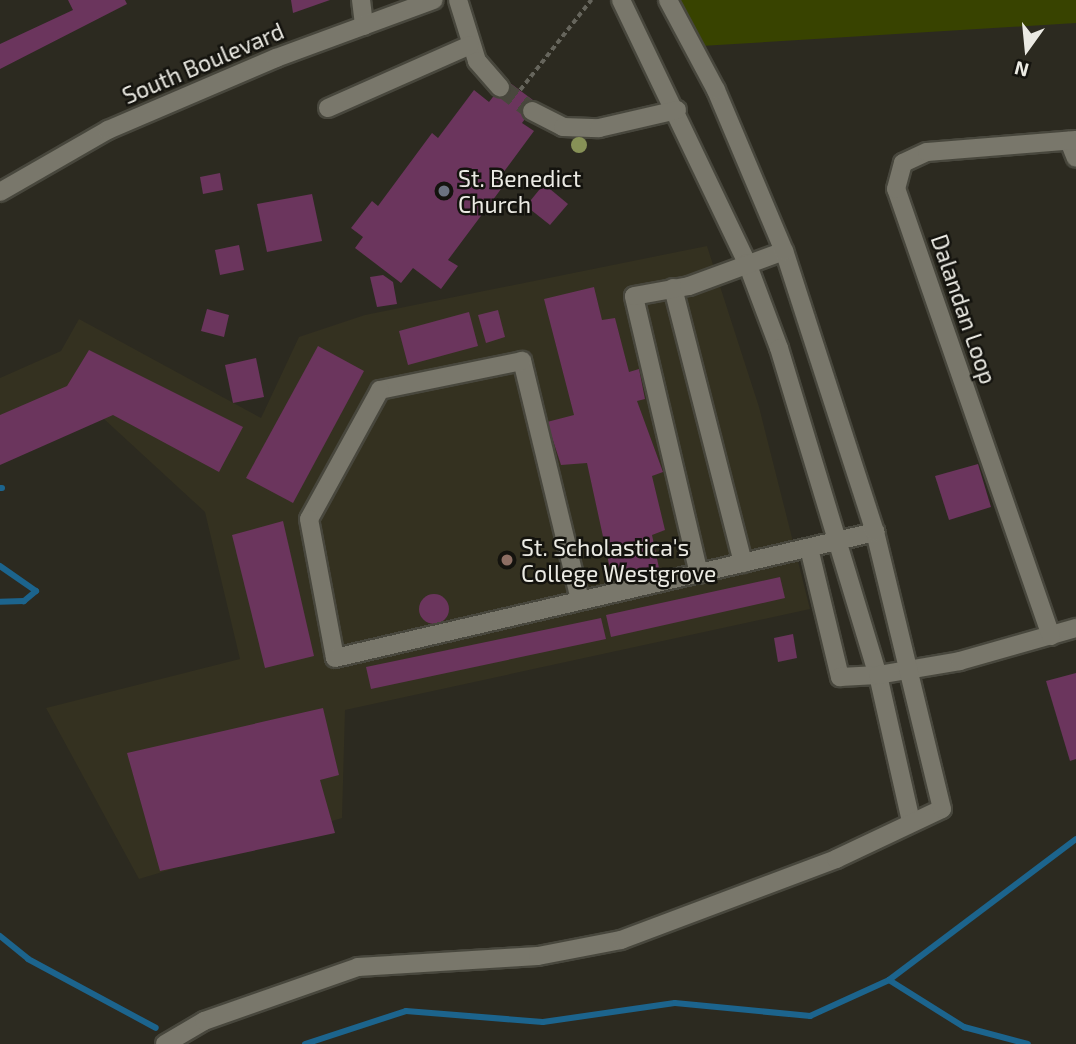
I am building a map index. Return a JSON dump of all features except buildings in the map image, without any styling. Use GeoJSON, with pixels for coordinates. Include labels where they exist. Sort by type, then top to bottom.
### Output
{"type":"FeatureCollection","features":[{"type":"Feature","properties":{"kind":"street"},"geometry":{"type":"LineString","coordinates":[[361,0],[364,26]]}},
{"type":"Feature","properties":{"kind":"street","name":"South Boulevard"},"geometry":{"type":"LineString","coordinates":[[0,192],[108,130],[434,0]]}},
{"type":"Feature","properties":{"kind":"street"},"geometry":{"type":"LineString","coordinates":[[458,0],[470,44],[486,74],[500,87]]}},
{"type":"Feature","properties":{"kind":"street"},"geometry":{"type":"LineString","coordinates":[[621,0],[677,110],[747,263],[841,542],[878,675],[911,822]]}},
{"type":"Feature","properties":{"kind":"street"},"geometry":{"type":"LineString","coordinates":[[165,1044],[204,1021],[358,967],[538,956],[621,940],[824,864],[942,809],[911,670],[875,532],[784,251],[716,90],[668,0]]}},
{"type":"Feature","properties":{"kind":"street"},"geometry":{"type":"LineString","coordinates":[[328,108],[470,44]]}},
{"type":"Feature","properties":{"kind":"street"},"geometry":{"type":"LineString","coordinates":[[532,111],[563,127],[598,128],[677,110]]}},
{"type":"Feature","properties":{"kind":"street"},"geometry":{"type":"LineString","coordinates":[[1072,141],[1076,158]]}},
{"type":"Feature","properties":{"kind":"street","name":"Dalandan Loop"},"geometry":{"type":"LineString","coordinates":[[1051,635],[896,189],[903,163],[927,152],[1072,141]]}},
{"type":"Feature","properties":{"kind":"street"},"geometry":{"type":"LineString","coordinates":[[699,574],[634,296],[673,288],[784,251]]}},
{"type":"Feature","properties":{"kind":"street"},"geometry":{"type":"LineString","coordinates":[[673,288],[743,563]]}},
{"type":"Feature","properties":{"kind":"street"},"geometry":{"type":"LineString","coordinates":[[579,600],[522,361],[380,390],[309,519],[335,658],[875,532]]}},
{"type":"Feature","properties":{"kind":"street"},"geometry":{"type":"LineString","coordinates":[[809,548],[839,677],[911,670],[1076,628]]}},
{"type":"Feature","properties":{"kind":"path"},"geometry":{"type":"LineString","coordinates":[[520,90],[591,0]]}},
{"type":"Feature","properties":{"kind":"shaded area","name":"St. Scholastica's College Westgrove"},"geometry":{"type":"Polygon","coordinates":[[[707,246],[759,407],[810,609],[345,710],[342,818],[139,879],[46,708],[240,659],[205,512],[104,419],[0,456],[0,378],[61,351],[79,319],[261,418],[299,337],[365,315],[707,246]]]}},
{"type":"Feature","properties":{"kind":"green space"},"geometry":{"type":"Polygon","coordinates":[[[678,0],[1076,0],[1076,23],[701,46],[678,0]]]}},
{"type":"Feature","properties":{"kind":"waterway"},"geometry":{"type":"LineString","coordinates":[[0,566],[36,591],[24,601],[0,602]]}},
{"type":"Feature","properties":{"kind":"waterway"},"geometry":{"type":"LineString","coordinates":[[305,1044],[406,1011],[543,1022],[675,1003],[810,1016],[889,980],[1076,839]]}},
{"type":"Feature","properties":{"kind":"waterway"},"geometry":{"type":"LineString","coordinates":[[0,936],[28,959],[156,1028]]}},
{"type":"Feature","properties":{"kind":"waterway"},"geometry":{"type":"LineString","coordinates":[[889,980],[964,1027],[1028,1044]]}},
{"type":"Feature","properties":{"kind":"tunnel"},"geometry":{"type":"LineString","coordinates":[[500,87],[532,111]]}},
{"type":"Feature","properties":{"kind":"place","name":"St. Benedict Church"},"geometry":{"type":"Point","coordinates":[444,191]}},
{"type":"Feature","properties":{"kind":"place","name":"St. Scholastica's College Westgrove"},"geometry":{"type":"Point","coordinates":[507,560]}}]}
